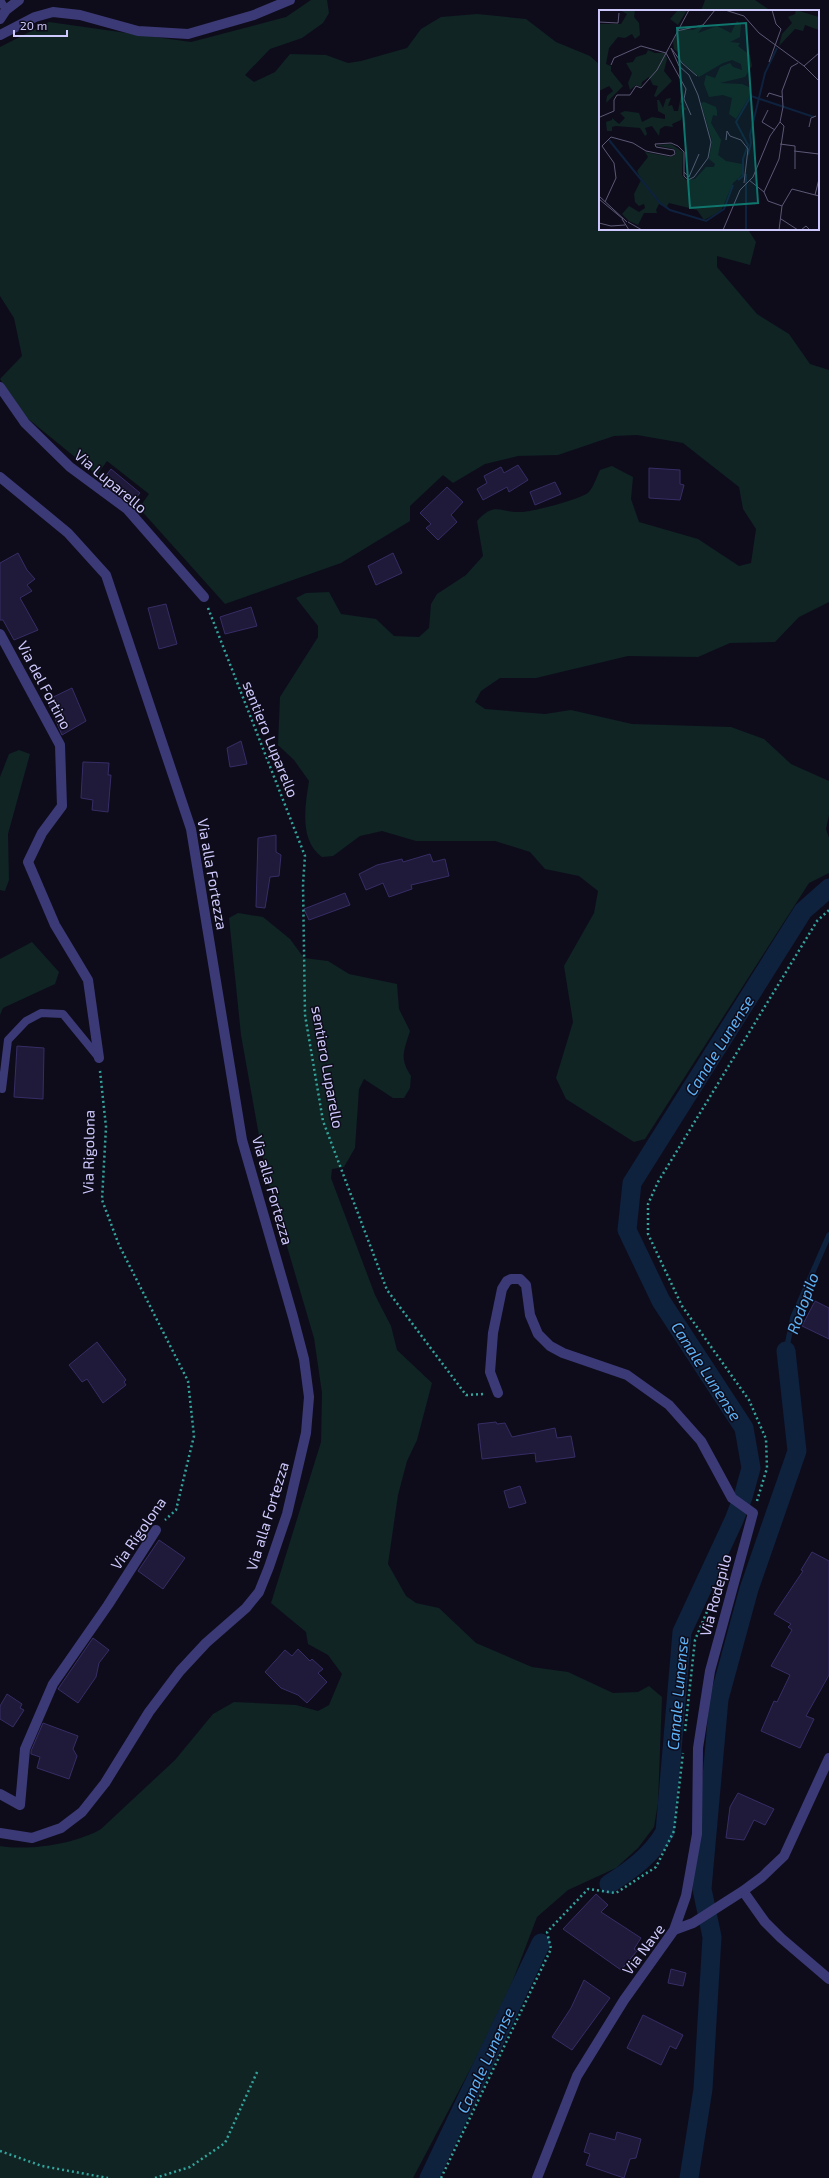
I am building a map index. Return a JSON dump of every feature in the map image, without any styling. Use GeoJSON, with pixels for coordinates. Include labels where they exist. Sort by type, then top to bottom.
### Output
{"type":"FeatureCollection","features":[{"type":"Feature","properties":{"kind":"street"},"geometry":{"type":"LineString","coordinates":[[0,19],[6,10],[19,0]]}},
{"type":"Feature","properties":{"kind":"street"},"geometry":{"type":"LineString","coordinates":[[0,35],[35,17],[53,12],[80,15],[138,31],[188,34],[254,15],[290,0]]}},
{"type":"Feature","properties":{"kind":"street","name":"Via Luparello"},"geometry":{"type":"LineString","coordinates":[[0,387],[25,423],[70,467],[127,509],[204,597]]}},
{"type":"Feature","properties":{"kind":"street","name":"Via alla Fortezza"},"geometry":{"type":"LineString","coordinates":[[0,477],[68,533],[106,575],[191,829],[242,1140],[304,1359],[309,1397],[306,1433],[287,1514],[269,1568],[259,1592],[246,1608],[206,1643],[180,1671],[149,1712],[105,1783],[82,1812],[61,1828],[32,1838],[0,1833]]}},
{"type":"Feature","properties":{"kind":"street","name":"Via del Fortino"},"geometry":{"type":"LineString","coordinates":[[0,634],[60,745],[62,806],[42,833],[28,862],[55,925],[88,980],[99,1058]]}},
{"type":"Feature","properties":{"kind":"street"},"geometry":{"type":"LineString","coordinates":[[498,1393],[490,1372],[493,1333],[504,1285],[507,1281],[516,1278],[524,1281],[526,1285],[530,1315],[538,1334],[550,1346],[563,1353],[627,1375],[669,1405],[700,1441],[732,1498],[749,1510]]}},
{"type":"Feature","properties":{"kind":"street","name":"Via Rodepilo"},"geometry":{"type":"LineString","coordinates":[[674,1930],[686,1896],[697,1834],[698,1748],[710,1671],[749,1510]]}},
{"type":"Feature","properties":{"kind":"street","name":"Via Rigolona"},"geometry":{"type":"LineString","coordinates":[[0,1794],[20,1805],[25,1749],[53,1684],[108,1605],[156,1530]]}},
{"type":"Feature","properties":{"kind":"street","name":"Via Nave"},"geometry":{"type":"LineString","coordinates":[[537,2178],[577,2076],[624,2000],[674,1930],[693,1923],[743,1891],[762,1878],[784,1856],[829,1758]]}},
{"type":"Feature","properties":{"kind":"street"},"geometry":{"type":"LineString","coordinates":[[743,1891],[765,1922],[781,1938],[829,1979]]}},
{"type":"Feature","properties":{"kind":"lane"},"geometry":{"type":"LineString","coordinates":[[0,0],[6,10]]}},
{"type":"Feature","properties":{"kind":"lane"},"geometry":{"type":"LineString","coordinates":[[2,1090],[8,1040],[26,1021],[41,1013],[63,1014],[99,1058]]}},
{"type":"Feature","properties":{"kind":"path","name":"sentiero Luparello"},"geometry":{"type":"LineString","coordinates":[[204,597],[305,856],[303,884],[305,1015],[323,1121],[387,1290],[466,1395],[498,1393]]}},
{"type":"Feature","properties":{"kind":"path"},"geometry":{"type":"LineString","coordinates":[[749,1510],[767,1468],[766,1439],[749,1400],[682,1306],[648,1234],[648,1204],[658,1182],[816,922],[829,910]]}},
{"type":"Feature","properties":{"kind":"path","name":"Via Rigolona"},"geometry":{"type":"LineString","coordinates":[[99,1058],[106,1127],[102,1200],[119,1245],[188,1381],[194,1428],[194,1436],[176,1510],[156,1530]]}},
{"type":"Feature","properties":{"kind":"path"},"geometry":{"type":"LineString","coordinates":[[684,1737],[695,1640],[718,1584]]}},
{"type":"Feature","properties":{"kind":"path"},"geometry":{"type":"LineString","coordinates":[[440,2178],[552,1949],[547,1932],[588,1889],[616,1893],[656,1867],[674,1831],[684,1745]]}},
{"type":"Feature","properties":{"kind":"path"},"geometry":{"type":"LineString","coordinates":[[155,2178],[190,2167],[225,2143],[258,2070]]}},
{"type":"Feature","properties":{"kind":"path"},"geometry":{"type":"LineString","coordinates":[[0,2151],[42,2166],[108,2178]]}},
{"type":"Feature","properties":{"kind":"green space"},"geometry":{"type":"Polygon","coordinates":[[[311,0],[327,0],[329,13],[323,23],[302,38],[270,49],[245,75],[254,82],[275,72],[290,54],[326,55],[348,63],[361,61],[407,48],[421,29],[441,17],[477,14],[526,19],[556,42],[590,56],[599,64],[599,230],[749,231],[756,242],[750,265],[717,256],[717,267],[757,314],[789,334],[810,364],[829,370],[829,602],[799,617],[775,642],[730,643],[698,657],[628,656],[536,678],[500,678],[481,691],[475,702],[485,709],[545,714],[571,710],[632,724],[731,727],[764,739],[791,764],[829,781],[829,815],[826,829],[829,838],[829,873],[809,883],[645,1139],[634,1142],[566,1099],[556,1078],[573,1022],[564,966],[594,913],[598,891],[579,876],[545,869],[530,852],[495,841],[416,841],[382,831],[360,836],[333,856],[322,857],[315,850],[310,841],[305,822],[309,781],[294,760],[278,745],[280,697],[318,637],[318,626],[296,598],[306,593],[329,592],[341,614],[376,619],[394,636],[419,637],[429,628],[431,604],[437,594],[466,575],[483,556],[477,521],[483,515],[489,511],[498,509],[514,512],[535,510],[556,505],[585,495],[594,484],[600,470],[612,466],[633,477],[631,499],[639,522],[698,539],[739,566],[751,563],[756,529],[743,509],[739,487],[683,443],[637,435],[614,436],[558,455],[518,456],[485,464],[453,483],[443,475],[410,506],[410,521],[341,563],[225,604],[139,508],[149,494],[107,461],[97,475],[27,418],[0,379],[22,356],[14,318],[0,296],[0,47],[49,22],[191,42],[286,17],[311,0]]]}},
{"type":"Feature","properties":{"kind":"green space"},"geometry":{"type":"Polygon","coordinates":[[[705,0],[755,0],[770,10],[701,10],[705,0]]]}},
{"type":"Feature","properties":{"kind":"green space"},"geometry":{"type":"Polygon","coordinates":[[[19,750],[30,754],[8,834],[9,880],[5,891],[0,890],[0,777],[9,754],[19,750]]]}},
{"type":"Feature","properties":{"kind":"green space"},"geometry":{"type":"Polygon","coordinates":[[[238,913],[263,917],[290,939],[304,958],[328,961],[349,974],[397,984],[399,1009],[410,1031],[404,1059],[407,1070],[411,1076],[410,1088],[404,1098],[393,1098],[364,1079],[359,1089],[355,1148],[344,1167],[332,1169],[331,1178],[375,1295],[391,1326],[397,1350],[432,1383],[417,1440],[407,1461],[398,1495],[388,1564],[406,1596],[416,1603],[439,1608],[476,1643],[532,1667],[568,1672],[613,1693],[638,1692],[649,1686],[662,1697],[658,1803],[654,1827],[638,1848],[616,1868],[568,1890],[537,1917],[502,2009],[413,2178],[0,2178],[0,1846],[24,1848],[52,1845],[79,1839],[101,1829],[175,1760],[213,1714],[234,1702],[296,1705],[318,1711],[329,1705],[342,1674],[328,1655],[308,1644],[306,1632],[271,1603],[321,1442],[322,1393],[314,1338],[266,1175],[241,1035],[229,918],[238,913]]]}},
{"type":"Feature","properties":{"kind":"green space"},"geometry":{"type":"Polygon","coordinates":[[[32,942],[59,972],[55,984],[3,1008],[0,1015],[0,959],[32,942]]]}},
{"type":"Feature","properties":{"kind":"building"},"geometry":{"type":"Polygon","coordinates":[[[518,465],[528,480],[509,492],[507,487],[483,500],[477,489],[487,483],[484,476],[501,467],[504,473],[518,465]]]}},
{"type":"Feature","properties":{"kind":"building"},"geometry":{"type":"Polygon","coordinates":[[[649,468],[680,470],[680,484],[684,485],[680,500],[649,498],[649,468]]]}},
{"type":"Feature","properties":{"kind":"building"},"geometry":{"type":"Polygon","coordinates":[[[111,469],[140,493],[131,504],[101,482],[111,469]]]}},
{"type":"Feature","properties":{"kind":"building"},"geometry":{"type":"Polygon","coordinates":[[[555,482],[561,494],[535,505],[530,492],[555,482]]]}},
{"type":"Feature","properties":{"kind":"building"},"geometry":{"type":"Polygon","coordinates":[[[447,487],[463,502],[451,515],[457,522],[438,540],[426,528],[431,524],[420,513],[447,487]]]}},
{"type":"Feature","properties":{"kind":"building"},"geometry":{"type":"Polygon","coordinates":[[[18,553],[27,570],[35,579],[27,585],[32,591],[20,598],[38,630],[14,640],[3,620],[0,620],[0,563],[18,553]]]}},
{"type":"Feature","properties":{"kind":"building"},"geometry":{"type":"Polygon","coordinates":[[[393,553],[402,573],[376,585],[368,566],[393,553]]]}},
{"type":"Feature","properties":{"kind":"building"},"geometry":{"type":"Polygon","coordinates":[[[166,604],[177,644],[159,649],[148,608],[166,604]]]}},
{"type":"Feature","properties":{"kind":"building"},"geometry":{"type":"Polygon","coordinates":[[[251,607],[257,626],[225,634],[220,617],[251,607]]]}},
{"type":"Feature","properties":{"kind":"building"},"geometry":{"type":"Polygon","coordinates":[[[72,688],[86,721],[62,735],[47,700],[72,688]]]}},
{"type":"Feature","properties":{"kind":"building"},"geometry":{"type":"Polygon","coordinates":[[[241,741],[247,764],[230,767],[227,748],[241,741]]]}},
{"type":"Feature","properties":{"kind":"building"},"geometry":{"type":"Polygon","coordinates":[[[83,762],[109,763],[108,775],[111,775],[108,812],[92,810],[93,800],[81,798],[83,762]]]}},
{"type":"Feature","properties":{"kind":"building"},"geometry":{"type":"Polygon","coordinates":[[[276,835],[276,852],[281,855],[279,876],[270,877],[265,908],[256,907],[258,838],[276,835]]]}},
{"type":"Feature","properties":{"kind":"building"},"geometry":{"type":"Polygon","coordinates":[[[430,854],[433,862],[445,859],[449,876],[411,885],[412,889],[389,897],[383,883],[366,890],[359,874],[377,865],[402,859],[403,862],[430,854]]]}},
{"type":"Feature","properties":{"kind":"building"},"geometry":{"type":"Polygon","coordinates":[[[345,893],[350,905],[309,920],[304,909],[345,893]]]}},
{"type":"Feature","properties":{"kind":"building"},"geometry":{"type":"Polygon","coordinates":[[[17,1046],[44,1048],[43,1099],[14,1097],[17,1046]]]}},
{"type":"Feature","properties":{"kind":"building"},"geometry":{"type":"Polygon","coordinates":[[[815,1301],[829,1308],[829,1339],[802,1326],[815,1301]]]}},
{"type":"Feature","properties":{"kind":"building"},"geometry":{"type":"Polygon","coordinates":[[[97,1342],[126,1380],[124,1382],[126,1385],[103,1403],[87,1379],[82,1382],[69,1365],[97,1342]]]}},
{"type":"Feature","properties":{"kind":"building"},"geometry":{"type":"Polygon","coordinates":[[[496,1422],[497,1424],[505,1423],[512,1437],[555,1428],[557,1438],[571,1436],[575,1457],[536,1462],[535,1453],[482,1459],[478,1424],[496,1422]]]}},
{"type":"Feature","properties":{"kind":"building"},"geometry":{"type":"Polygon","coordinates":[[[520,1486],[526,1503],[509,1508],[504,1491],[520,1486]]]}},
{"type":"Feature","properties":{"kind":"building"},"geometry":{"type":"Polygon","coordinates":[[[159,1540],[185,1558],[163,1589],[138,1571],[159,1540]]]}},
{"type":"Feature","properties":{"kind":"building"},"geometry":{"type":"Polygon","coordinates":[[[812,1552],[829,1561],[829,1675],[806,1716],[814,1719],[800,1748],[761,1731],[774,1701],[777,1702],[790,1675],[771,1666],[792,1630],[788,1627],[791,1624],[774,1614],[803,1571],[801,1570],[812,1552]]]}},
{"type":"Feature","properties":{"kind":"building"},"geometry":{"type":"Polygon","coordinates":[[[93,1638],[109,1650],[99,1663],[96,1677],[78,1703],[58,1689],[93,1638]]]}},
{"type":"Feature","properties":{"kind":"building"},"geometry":{"type":"Polygon","coordinates":[[[298,1649],[310,1661],[312,1659],[323,1669],[318,1673],[327,1682],[307,1703],[298,1695],[281,1688],[265,1672],[285,1650],[292,1656],[298,1649]]]}},
{"type":"Feature","properties":{"kind":"building"},"geometry":{"type":"Polygon","coordinates":[[[7,1694],[22,1704],[20,1708],[24,1710],[13,1727],[0,1719],[0,1706],[7,1694]]]}},
{"type":"Feature","properties":{"kind":"building"},"geometry":{"type":"Polygon","coordinates":[[[43,1723],[78,1736],[73,1749],[77,1756],[69,1779],[37,1768],[40,1757],[31,1754],[31,1751],[43,1723]]]}},
{"type":"Feature","properties":{"kind":"building"},"geometry":{"type":"Polygon","coordinates":[[[738,1793],[774,1809],[765,1825],[754,1820],[744,1840],[726,1838],[730,1807],[738,1793]]]}},
{"type":"Feature","properties":{"kind":"building"},"geometry":{"type":"Polygon","coordinates":[[[596,1894],[608,1905],[601,1912],[641,1938],[634,1949],[637,1951],[621,1970],[563,1929],[596,1894]]]}},
{"type":"Feature","properties":{"kind":"building"},"geometry":{"type":"Polygon","coordinates":[[[671,1969],[686,1973],[683,1986],[668,1983],[671,1969]]]}},
{"type":"Feature","properties":{"kind":"building"},"geometry":{"type":"Polygon","coordinates":[[[584,1980],[610,1998],[572,2050],[552,2037],[571,2008],[584,1980]]]}},
{"type":"Feature","properties":{"kind":"building"},"geometry":{"type":"Polygon","coordinates":[[[643,2015],[683,2035],[676,2049],[670,2046],[661,2065],[627,2048],[643,2015]]]}},
{"type":"Feature","properties":{"kind":"building"},"geometry":{"type":"Polygon","coordinates":[[[617,2132],[641,2139],[636,2158],[630,2159],[624,2178],[586,2165],[590,2154],[584,2152],[590,2133],[615,2140],[617,2132]]]}},
{"type":"Feature","properties":{"kind":"waterway","name":"Canale Lunense"},"geometry":{"type":"LineString","coordinates":[[609,1884],[647,1855],[665,1832],[682,1632],[734,1520],[743,1497],[751,1468],[744,1428],[661,1301],[627,1230],[632,1183],[803,911],[829,888]]}},
{"type":"Feature","properties":{"kind":"waterway","name":"Rodopilo"},"geometry":{"type":"LineString","coordinates":[[786,1351],[793,1317],[829,1235]]}},
{"type":"Feature","properties":{"kind":"waterway"},"geometry":{"type":"LineString","coordinates":[[689,2178],[703,2089],[712,1937],[702,1889],[719,1699],[749,1589],[797,1451],[786,1351]]}},
{"type":"Feature","properties":{"kind":"waterway","name":"Canale Lunense"},"geometry":{"type":"LineString","coordinates":[[429,2178],[541,1943]]}}]}
